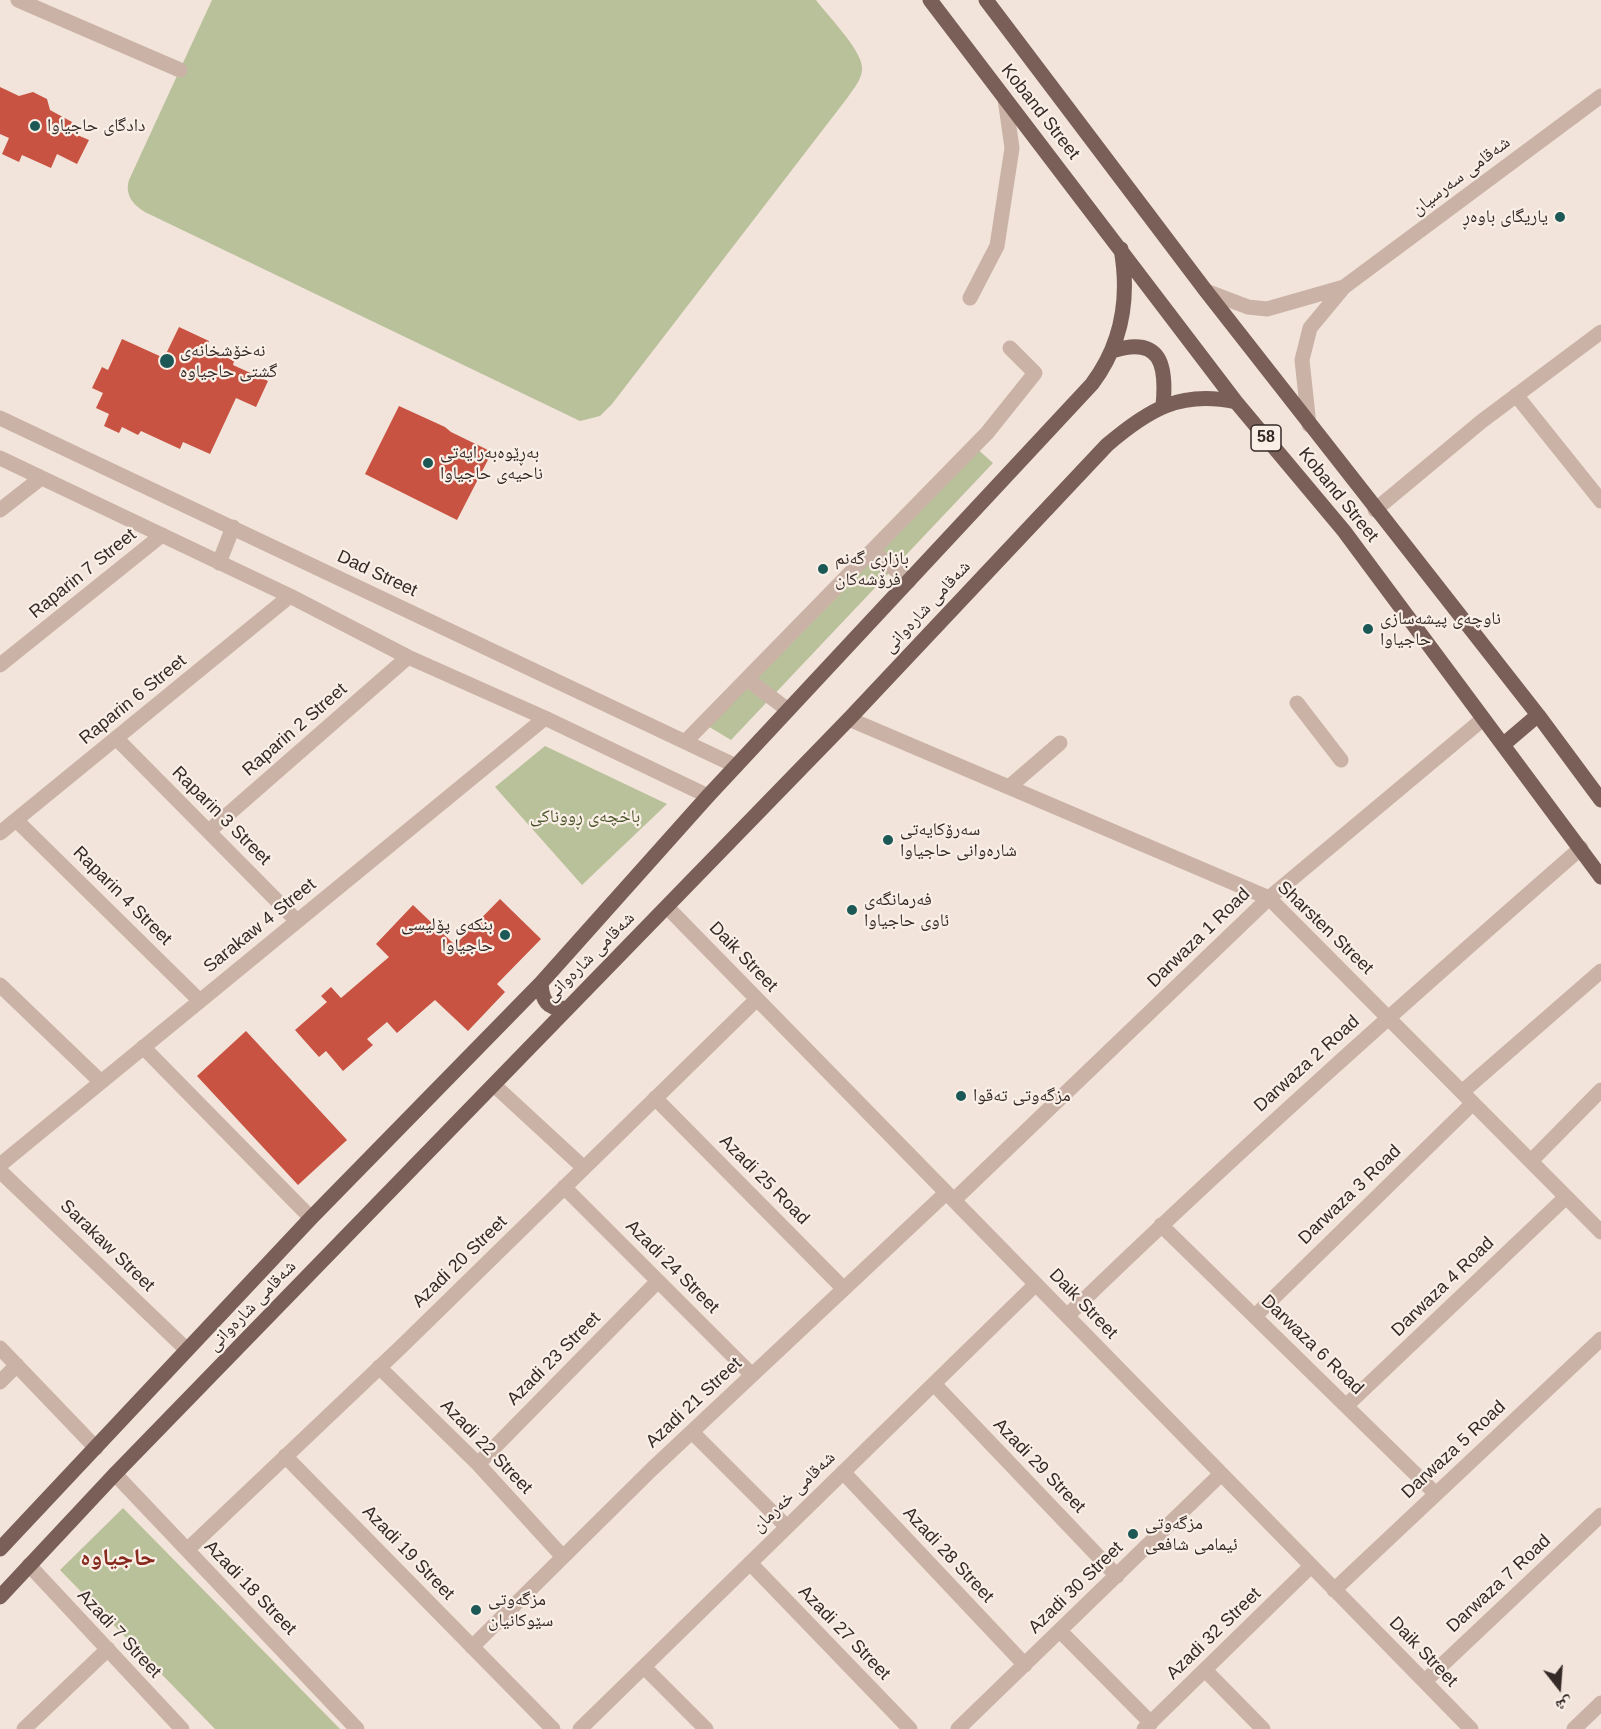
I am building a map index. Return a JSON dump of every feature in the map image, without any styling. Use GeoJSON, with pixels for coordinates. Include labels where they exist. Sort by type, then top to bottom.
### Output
{"type":"FeatureCollection","features":[{"type":"Feature","properties":{"kind":"main road","name":"Koband Street"},"geometry":{"type":"LineString","coordinates":[[930,0],[1236,402],[1344,531],[1601,877]]}},
{"type":"Feature","properties":{"kind":"main road","name":"Koband Street"},"geometry":{"type":"LineString","coordinates":[[986,0],[1309,425],[1538,715],[1601,800]]}},
{"type":"Feature","properties":{"kind":"main road","name":"شەقامی شارەوانی"},"geometry":{"type":"LineString","coordinates":[[1,1547],[311,1218],[541,983],[708,796],[1092,384],[1112,351],[1124,302],[1121,249]]}},
{"type":"Feature","properties":{"kind":"main road"},"geometry":{"type":"LineString","coordinates":[[1112,351],[1136,346],[1153,352],[1163,367],[1163,406]]}},
{"type":"Feature","properties":{"kind":"main road","name":"شەقامی شارەوانی"},"geometry":{"type":"LineString","coordinates":[[0,1597],[115,1474],[849,719],[1107,445],[1124,430],[1163,406],[1199,397],[1236,402]]}},
{"type":"Feature","properties":{"kind":"main road"},"geometry":{"type":"LineString","coordinates":[[1504,744],[1538,715]]}},
{"type":"Feature","properties":{"kind":"main road"},"geometry":{"type":"LineString","coordinates":[[541,983],[542,997],[546,1003],[557,1009],[566,1008]]}},
{"type":"Feature","properties":{"kind":"street"},"geometry":{"type":"LineString","coordinates":[[18,0],[180,70]]}},
{"type":"Feature","properties":{"kind":"street","name":"شەقامی سەرسیان"},"geometry":{"type":"LineString","coordinates":[[1344,287],[1601,96]]}},
{"type":"Feature","properties":{"kind":"street"},"geometry":{"type":"LineString","coordinates":[[970,298],[997,246],[1012,148],[1005,99]]}},
{"type":"Feature","properties":{"kind":"street"},"geometry":{"type":"LineString","coordinates":[[1206,291],[1248,307],[1267,309],[1344,287]]}},
{"type":"Feature","properties":{"kind":"street"},"geometry":{"type":"LineString","coordinates":[[1309,425],[1302,360],[1310,328],[1344,287]]}},
{"type":"Feature","properties":{"kind":"street"},"geometry":{"type":"LineString","coordinates":[[1375,510],[1482,421],[1601,332]]}},
{"type":"Feature","properties":{"kind":"street"},"geometry":{"type":"LineString","coordinates":[[684,742],[987,433],[1035,374],[1010,348]]}},
{"type":"Feature","properties":{"kind":"street"},"geometry":{"type":"LineString","coordinates":[[1516,395],[1601,501]]}},
{"type":"Feature","properties":{"kind":"street","name":"Dad Street"},"geometry":{"type":"LineString","coordinates":[[0,418],[736,766]]}},
{"type":"Feature","properties":{"kind":"street"},"geometry":{"type":"LineString","coordinates":[[0,458],[290,597],[408,657],[545,718],[708,796]]}},
{"type":"Feature","properties":{"kind":"street"},"geometry":{"type":"LineString","coordinates":[[0,510],[41,478]]}},
{"type":"Feature","properties":{"kind":"street"},"geometry":{"type":"LineString","coordinates":[[219,563],[233,527]]}},
{"type":"Feature","properties":{"kind":"street","name":"Raparin 7 Street"},"geometry":{"type":"LineString","coordinates":[[0,665],[162,535]]}},
{"type":"Feature","properties":{"kind":"street"},"geometry":{"type":"LineString","coordinates":[[872,551],[909,581]]}},
{"type":"Feature","properties":{"kind":"street","name":"Raparin 6 Street"},"geometry":{"type":"LineString","coordinates":[[0,833],[290,597]]}},
{"type":"Feature","properties":{"kind":"street","name":"Raparin 2 Street"},"geometry":{"type":"LineString","coordinates":[[208,831],[408,657]]}},
{"type":"Feature","properties":{"kind":"street"},"geometry":{"type":"LineString","coordinates":[[747,679],[789,710]]}},
{"type":"Feature","properties":{"kind":"street"},"geometry":{"type":"LineString","coordinates":[[1297,703],[1341,760]]}},
{"type":"Feature","properties":{"kind":"street","name":"Sarakaw 4 Street"},"geometry":{"type":"LineString","coordinates":[[0,1164],[545,718]]}},
{"type":"Feature","properties":{"kind":"street","name":"Sharsten Street"},"geometry":{"type":"LineString","coordinates":[[849,719],[1269,898],[1601,1232]]}},
{"type":"Feature","properties":{"kind":"street","name":"Darwaza 1 Road"},"geometry":{"type":"LineString","coordinates":[[950,1196],[1269,898],[1483,719]]}},
{"type":"Feature","properties":{"kind":"street","name":"Raparin 3 Street"},"geometry":{"type":"LineString","coordinates":[[116,738],[297,921]]}},
{"type":"Feature","properties":{"kind":"street"},"geometry":{"type":"LineString","coordinates":[[1009,787],[1060,743]]}},
{"type":"Feature","properties":{"kind":"street","name":"Raparin 4 Street"},"geometry":{"type":"LineString","coordinates":[[16,819],[200,1001]]}},
{"type":"Feature","properties":{"kind":"street","name":"Darwaza 2 Road"},"geometry":{"type":"LineString","coordinates":[[1067,1316],[1161,1225],[1388,1017],[1581,848]]}},
{"type":"Feature","properties":{"kind":"street","name":"Daik Street"},"geometry":{"type":"LineString","coordinates":[[667,907],[1471,1729]]}},
{"type":"Feature","properties":{"kind":"street"},"geometry":{"type":"LineString","coordinates":[[1462,1092],[1601,970]]}},
{"type":"Feature","properties":{"kind":"street"},"geometry":{"type":"LineString","coordinates":[[0,985],[101,1082]]}},
{"type":"Feature","properties":{"kind":"street","name":"Azadi 20 Street"},"geometry":{"type":"LineString","coordinates":[[187,1550],[379,1367],[757,999]]}},
{"type":"Feature","properties":{"kind":"street"},"geometry":{"type":"LineString","coordinates":[[143,1047],[311,1218]]}},
{"type":"Feature","properties":{"kind":"street"},"geometry":{"type":"LineString","coordinates":[[494,1085],[584,1168]]}},
{"type":"Feature","properties":{"kind":"street"},"geometry":{"type":"LineString","coordinates":[[1531,1161],[1601,1090]]}},
{"type":"Feature","properties":{"kind":"street","name":"Azadi 25 Road"},"geometry":{"type":"LineString","coordinates":[[655,1098],[844,1289]]}},
{"type":"Feature","properties":{"kind":"street","name":"Darwaza 3 Road"},"geometry":{"type":"LineString","coordinates":[[1255,1316],[1473,1103]]}},
{"type":"Feature","properties":{"kind":"street","name":"Sarakaw Street"},"geometry":{"type":"LineString","coordinates":[[0,1171],[187,1350]]}},
{"type":"Feature","properties":{"kind":"street","name":"Azadi 24 Street"},"geometry":{"type":"LineString","coordinates":[[564,1187],[752,1375]]}},
{"type":"Feature","properties":{"kind":"street","name":"Azadi 21 Street"},"geometry":{"type":"LineString","coordinates":[[472,1647],[752,1375],[844,1289],[950,1196]]}},
{"type":"Feature","properties":{"kind":"street","name":"Darwaza 4 Road"},"geometry":{"type":"LineString","coordinates":[[1347,1405],[1566,1197]]}},
{"type":"Feature","properties":{"kind":"street","name":"Darwaza 6 Road"},"geometry":{"type":"LineString","coordinates":[[1161,1225],[1436,1494]]}},
{"type":"Feature","properties":{"kind":"street","name":"Azadi 23 Street"},"geometry":{"type":"LineString","coordinates":[[478,1464],[658,1281]]}},
{"type":"Feature","properties":{"kind":"street","name":"شەقامی خەرمان"},"geometry":{"type":"LineString","coordinates":[[580,1729],[1036,1284]]}},
{"type":"Feature","properties":{"kind":"street","name":"Darwaza 5 Road"},"geometry":{"type":"LineString","coordinates":[[1334,1590],[1601,1338]]}},
{"type":"Feature","properties":{"kind":"street"},"geometry":{"type":"LineString","coordinates":[[0,1347],[96,1448]]}},
{"type":"Feature","properties":{"kind":"street"},"geometry":{"type":"LineString","coordinates":[[0,1382],[17,1365]]}},
{"type":"Feature","properties":{"kind":"street","name":"Azadi 22 Street"},"geometry":{"type":"LineString","coordinates":[[379,1367],[478,1464],[563,1557]]}},
{"type":"Feature","properties":{"kind":"street","name":"Azadi 29 Street"},"geometry":{"type":"LineString","coordinates":[[934,1384],[1117,1576]]}},
{"type":"Feature","properties":{"kind":"street"},"geometry":{"type":"LineString","coordinates":[[692,1432],[787,1527]]}},
{"type":"Feature","properties":{"kind":"street","name":"Azadi 19 Street"},"geometry":{"type":"LineString","coordinates":[[285,1456],[553,1729]]}},
{"type":"Feature","properties":{"kind":"street","name":"Azadi 28 Street"},"geometry":{"type":"LineString","coordinates":[[843,1472],[1025,1665]]}},
{"type":"Feature","properties":{"kind":"street","name":"Azadi 18 Street"},"geometry":{"type":"LineString","coordinates":[[115,1474],[357,1729]]}},
{"type":"Feature","properties":{"kind":"street","name":"Azadi 30 Street"},"geometry":{"type":"LineString","coordinates":[[958,1729],[1221,1474]]}},
{"type":"Feature","properties":{"kind":"street","name":"Darwaza 7 Road"},"geometry":{"type":"LineString","coordinates":[[1425,1682],[1601,1515]]}},
{"type":"Feature","properties":{"kind":"street","name":"Azadi 27 Street"},"geometry":{"type":"LineString","coordinates":[[750,1563],[910,1729]]}},
{"type":"Feature","properties":{"kind":"street","name":"Azadi 7 Street"},"geometry":{"type":"LineString","coordinates":[[29,1565],[182,1729]]}},
{"type":"Feature","properties":{"kind":"street","name":"Azadi 32 Street"},"geometry":{"type":"LineString","coordinates":[[1148,1726],[1311,1566]]}},
{"type":"Feature","properties":{"kind":"street"},"geometry":{"type":"LineString","coordinates":[[1060,1631],[1148,1726]]}},
{"type":"Feature","properties":{"kind":"street"},"geometry":{"type":"LineString","coordinates":[[24,1729],[108,1649]]}},
{"type":"Feature","properties":{"kind":"street"},"geometry":{"type":"LineString","coordinates":[[644,1667],[706,1729]]}},
{"type":"Feature","properties":{"kind":"street"},"geometry":{"type":"LineString","coordinates":[[1205,1670],[1263,1729]]}},
{"type":"Feature","properties":{"kind":"street"},"geometry":{"type":"LineString","coordinates":[[1574,1729],[1601,1703]]}},
{"type":"Feature","properties":{"kind":"green space"},"geometry":{"type":"Polygon","coordinates":[[[212,0],[816,0],[856,51],[862,71],[858,83],[848,97],[612,404],[600,416],[580,421],[149,214],[135,204],[129,196],[129,180],[212,0]]]}},
{"type":"Feature","properties":{"kind":"green space"},"geometry":{"type":"Polygon","coordinates":[[[973,445],[993,463],[731,740],[706,725],[973,445]]]}},
{"type":"Feature","properties":{"kind":"green space","name":"باخچەی ڕووناکی"},"geometry":{"type":"Polygon","coordinates":[[[545,746],[667,804],[582,885],[495,787],[545,746]]]}},
{"type":"Feature","properties":{"kind":"green space"},"geometry":{"type":"Polygon","coordinates":[[[123,1508],[340,1729],[215,1729],[60,1570],[123,1508]]]}},
{"type":"Feature","properties":{"kind":"building","name":"دادگای حاجیاوا"},"geometry":{"type":"Polygon","coordinates":[[[0,87],[19,96],[33,92],[47,99],[50,110],[72,122],[68,131],[89,140],[77,164],[57,154],[51,168],[22,155],[19,162],[2,154],[9,138],[0,134],[0,87]]]}},
{"type":"Feature","properties":{"kind":"building"},"geometry":{"type":"Polygon","coordinates":[[[179,327],[209,341],[206,348],[234,361],[233,365],[268,381],[256,407],[236,398],[210,454],[183,442],[180,449],[141,431],[138,435],[122,427],[119,433],[104,426],[109,414],[96,408],[103,393],[92,388],[102,367],[108,370],[122,339],[164,358],[179,327]]]}},
{"type":"Feature","properties":{"kind":"building","name":"بەڕێوەبەرایەتی ناحیەی حاجیاوا"},"geometry":{"type":"Polygon","coordinates":[[[399,406],[492,452],[457,520],[365,474],[399,406]]]}},
{"type":"Feature","properties":{"kind":"building"},"geometry":{"type":"Polygon","coordinates":[[[500,899],[541,939],[497,984],[505,992],[468,1031],[435,1000],[397,1033],[387,1022],[367,1039],[373,1045],[343,1071],[326,1051],[319,1057],[295,1030],[327,1002],[321,996],[331,987],[341,998],[389,957],[376,944],[413,905],[455,945],[500,899]]]}},
{"type":"Feature","properties":{"kind":"building"},"geometry":{"type":"Polygon","coordinates":[[[246,1031],[347,1140],[298,1185],[197,1076],[246,1031]]]}},
{"type":"Feature","properties":{"kind":"place","name":"دادگای حاجیاوا"},"geometry":{"type":"Point","coordinates":[35,126]}},
{"type":"Feature","properties":{"kind":"place","name":"یاریگای باوەڕ"},"geometry":{"type":"Point","coordinates":[1560,217]}},
{"type":"Feature","properties":{"kind":"place","name":"نەخۆشخانەی گشتی حاجیاوە"},"geometry":{"type":"Point","coordinates":[167,361]}},
{"type":"Feature","properties":{"kind":"place","name":"بەڕێوەبەرایەتی ناحیەی حاجیاوا"},"geometry":{"type":"Point","coordinates":[428,463]}},
{"type":"Feature","properties":{"kind":"place","name":"بازاڕی گەنم فرۆشەکان"},"geometry":{"type":"Point","coordinates":[823,569]}},
{"type":"Feature","properties":{"kind":"place","name":"ناوچەی پیشەسازی حاجیاوا"},"geometry":{"type":"Point","coordinates":[1368,629]}},
{"type":"Feature","properties":{"kind":"place","name":"سەرۆکایەتی شارەوانی حاجیاوا"},"geometry":{"type":"Point","coordinates":[888,840]}},
{"type":"Feature","properties":{"kind":"place","name":"فەرمانگەی ئاوی حاجیاوا"},"geometry":{"type":"Point","coordinates":[852,910]}},
{"type":"Feature","properties":{"kind":"place","name":"بنکەی پۆلیسی حاجیاوا"},"geometry":{"type":"Point","coordinates":[505,935]}},
{"type":"Feature","properties":{"kind":"place","name":"مزگەوتی تەقوا"},"geometry":{"type":"Point","coordinates":[961,1096]}},
{"type":"Feature","properties":{"kind":"place","name":"مزگەوتی ئیمامی شافعی"},"geometry":{"type":"Point","coordinates":[1133,1534]}},
{"type":"Feature","properties":{"kind":"place","name":"مزگەوتی سێوکانیان"},"geometry":{"type":"Point","coordinates":[476,1610]}},
{"type":"Feature","properties":{"kind":"district","name":"حاجیاوە"},"geometry":{"type":"Point","coordinates":[118,1558]}}]}
